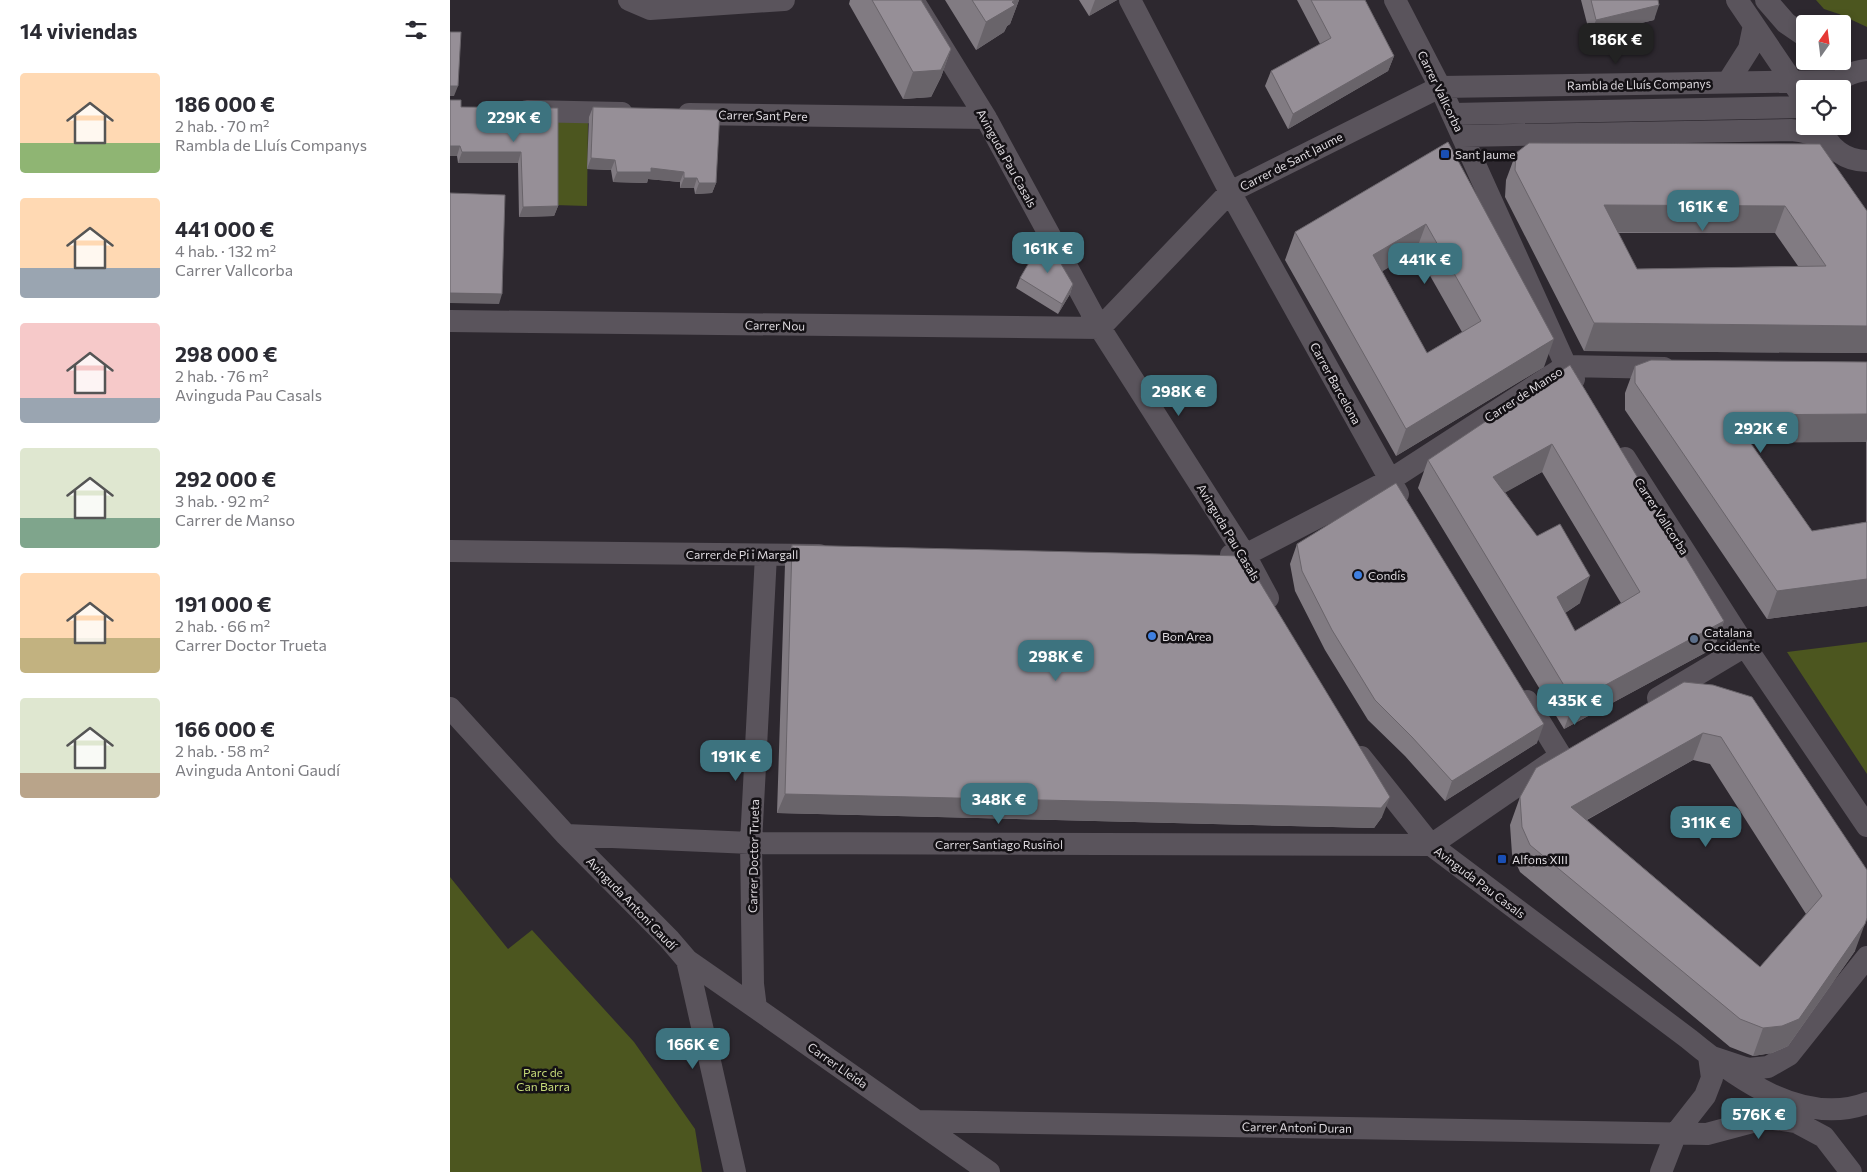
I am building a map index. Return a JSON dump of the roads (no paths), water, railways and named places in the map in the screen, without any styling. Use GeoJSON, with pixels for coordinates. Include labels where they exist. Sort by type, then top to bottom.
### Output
{"type":"FeatureCollection","features":[{"type":"Feature","properties":{"kind":"street"},"geometry":{"type":"LineString","coordinates":[[629,0],[650,9],[784,0]]}},
{"type":"Feature","properties":{"kind":"street","name":"Avinguda Pau Casals"},"geometry":{"type":"LineString","coordinates":[[913,0],[986,118],[1100,328],[1245,555],[1278,616]]}},
{"type":"Feature","properties":{"kind":"street","name":"Carrer Barcelona"},"geometry":{"type":"LineString","coordinates":[[1130,0],[1230,192],[1390,480],[1411,514]]}},
{"type":"Feature","properties":{"kind":"street","name":"Carrer Vallcorba"},"geometry":{"type":"LineString","coordinates":[[1395,0],[1453,114],[1566,366],[1587,399]]}},
{"type":"Feature","properties":{"kind":"street"},"geometry":{"type":"LineString","coordinates":[[1736,0],[1796,87]]}},
{"type":"Feature","properties":{"kind":"street"},"geometry":{"type":"LineString","coordinates":[[1766,0],[1786,23],[1796,30]]}},
{"type":"Feature","properties":{"kind":"street"},"geometry":{"type":"LineString","coordinates":[[1728,82],[1749,49],[1754,25]]}},
{"type":"Feature","properties":{"kind":"street"},"geometry":{"type":"LineString","coordinates":[[1837,77],[1867,70]]}},
{"type":"Feature","properties":{"kind":"street","name":"Rambla de Lluís Companys"},"geometry":{"type":"LineString","coordinates":[[1440,87],[1792,81],[1837,77]]}},
{"type":"Feature","properties":{"kind":"street","name":"Carrer de Sant Jaume"},"geometry":{"type":"LineString","coordinates":[[1100,328],[1230,192],[1440,87]]}},
{"type":"Feature","properties":{"kind":"street"},"geometry":{"type":"LineString","coordinates":[[1453,114],[1796,107]]}},
{"type":"Feature","properties":{"kind":"street","name":"Carrer Sant Pere"},"geometry":{"type":"LineString","coordinates":[[508,111],[986,118]]}},
{"type":"Feature","properties":{"kind":"street"},"geometry":{"type":"LineString","coordinates":[[1463,136],[1796,131]]}},
{"type":"Feature","properties":{"kind":"street"},"geometry":{"type":"LineString","coordinates":[[1826,135],[1836,150],[1847,157],[1867,162]]}},
{"type":"Feature","properties":{"kind":"street","name":"Carrer Nou"},"geometry":{"type":"LineString","coordinates":[[450,321],[1100,328]]}},
{"type":"Feature","properties":{"kind":"street","name":"Carrer de Manso"},"geometry":{"type":"LineString","coordinates":[[1245,555],[1390,480],[1566,366],[1682,368]]}},
{"type":"Feature","properties":{"kind":"street","name":"Carrer Vallcorba"},"geometry":{"type":"LineString","coordinates":[[1613,440],[1745,646],[1867,826]]}},
{"type":"Feature","properties":{"kind":"street","name":"Carrer de Pi i Margall"},"geometry":{"type":"LineString","coordinates":[[450,551],[836,555]]}},
{"type":"Feature","properties":{"kind":"street","name":"Carrer Doctor Trueta"},"geometry":{"type":"LineString","coordinates":[[756,1008],[753,984],[751,842],[766,555]]}},
{"type":"Feature","properties":{"kind":"street"},"geometry":{"type":"LineString","coordinates":[[1215,555],[1245,555]]}},
{"type":"Feature","properties":{"kind":"street"},"geometry":{"type":"LineString","coordinates":[[1636,711],[1745,646]]}},
{"type":"Feature","properties":{"kind":"street"},"geometry":{"type":"LineString","coordinates":[[1431,845],[1570,751],[1514,681]]}},
{"type":"Feature","properties":{"kind":"street","name":"Avinguda Antoni Gaudí"},"geometry":{"type":"LineString","coordinates":[[450,708],[566,835],[669,939],[686,960],[735,1172]]}},
{"type":"Feature","properties":{"kind":"street","name":"Avinguda Pau Casals"},"geometry":{"type":"LineString","coordinates":[[1351,745],[1431,845],[1709,1056],[1748,1081],[1802,1106],[1829,1110],[1852,1109],[1867,1103]]}},
{"type":"Feature","properties":{"kind":"street","name":"Carrer Santiago Rusiñol"},"geometry":{"type":"LineString","coordinates":[[566,835],[751,842],[1431,845]]}},
{"type":"Feature","properties":{"kind":"street"},"geometry":{"type":"LineString","coordinates":[[1661,1172],[1676,1133],[1705,1096],[1712,1078],[1709,1056],[1748,1069],[1768,1067],[1789,1055],[1867,957]]}},
{"type":"Feature","properties":{"kind":"street","name":"Carrer Lleida"},"geometry":{"type":"LineString","coordinates":[[686,960],[989,1172]]}},
{"type":"Feature","properties":{"kind":"street","name":"Carrer Antoni Duran"},"geometry":{"type":"LineString","coordinates":[[917,1121],[1707,1134],[1767,1118],[1796,1122],[1824,1137],[1848,1167]]}},
{"type":"Feature","properties":{"kind":"place","name":"Sant Jaume"},"geometry":{"type":"Point","coordinates":[1445,154]}},
{"type":"Feature","properties":{"kind":"place","name":"Condis"},"geometry":{"type":"Point","coordinates":[1358,575]}},
{"type":"Feature","properties":{"kind":"place","name":"Bon Area"},"geometry":{"type":"Point","coordinates":[1152,636]}},
{"type":"Feature","properties":{"kind":"place","name":"Catalana Occidente"},"geometry":{"type":"Point","coordinates":[1694,639]}},
{"type":"Feature","properties":{"kind":"place","name":"Alfons XIII"},"geometry":{"type":"Point","coordinates":[1502,859]}},
{"type":"Feature","properties":{"kind":"park label","name":"Parc de Can Barra"},"geometry":{"type":"Point","coordinates":[543,1079]}}]}
